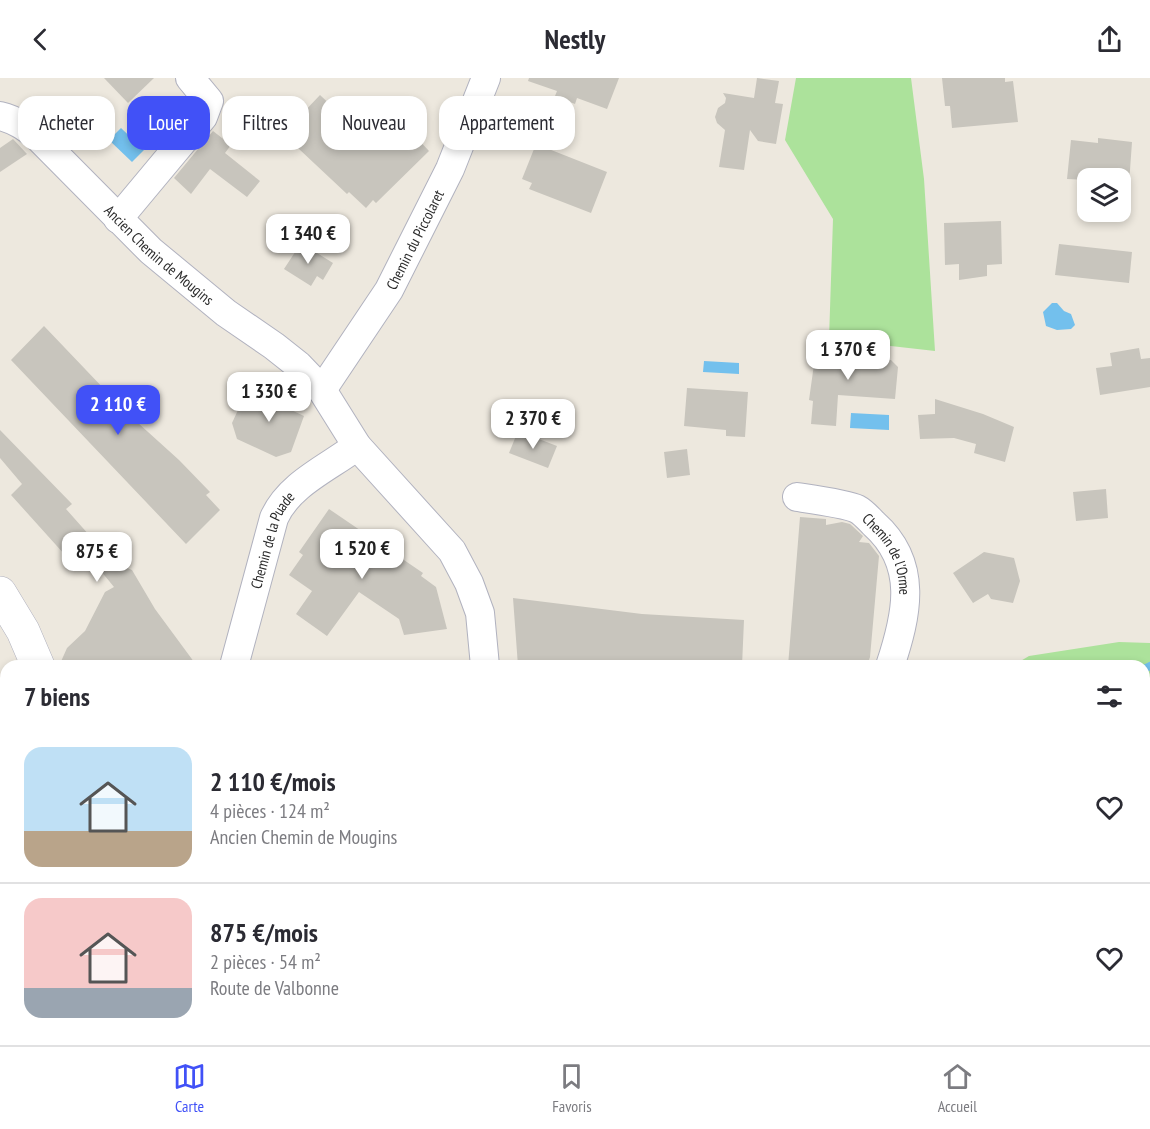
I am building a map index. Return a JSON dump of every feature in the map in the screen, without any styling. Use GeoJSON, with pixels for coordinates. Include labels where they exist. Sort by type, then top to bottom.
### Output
{"type":"FeatureCollection","features":[{"type":"Feature","properties":{"kind":"street"},"geometry":{"type":"LineString","coordinates":[[118,219],[203,117],[209,101],[190,78]]}},
{"type":"Feature","properties":{"kind":"street","name":"Chemin du Piccolaret"},"geometry":{"type":"LineString","coordinates":[[322,390],[389,290],[450,169],[486,78]]}},
{"type":"Feature","properties":{"kind":"street","name":"Ancien Chemin de Mougins"},"geometry":{"type":"LineString","coordinates":[[0,116],[25,126],[38,137],[118,219],[187,282],[298,365],[322,390],[357,446],[452,551],[469,583],[480,613],[484,660]]}},
{"type":"Feature","properties":{"kind":"street","name":"Chemin de la Puade"},"geometry":{"type":"LineString","coordinates":[[236,660],[274,518],[279,508],[299,487],[357,446]]}},
{"type":"Feature","properties":{"kind":"street","name":"Chemin de l'Orme"},"geometry":{"type":"LineString","coordinates":[[797,496],[856,508],[885,534],[903,563],[906,592],[903,629],[892,660]]}},
{"type":"Feature","properties":{"kind":"street"},"geometry":{"type":"LineString","coordinates":[[0,593],[23,631],[35,660]]}},
{"type":"Feature","properties":{"kind":"green space"},"geometry":{"type":"Polygon","coordinates":[[[796,78],[911,78],[924,179],[935,351],[829,339],[833,219],[785,140],[796,78]]]}},
{"type":"Feature","properties":{"kind":"green space"},"geometry":{"type":"Polygon","coordinates":[[[1119,642],[1150,643],[1150,660],[1022,660],[1029,656],[1119,642]]]}},
{"type":"Feature","properties":{"kind":"water"},"geometry":{"type":"Polygon","coordinates":[[[121,128],[127,134],[127,150],[144,150],[132,162],[115,146],[115,134],[121,128]]]}},
{"type":"Feature","properties":{"kind":"water"},"geometry":{"type":"Polygon","coordinates":[[[1052,303],[1057,303],[1064,311],[1071,314],[1075,325],[1071,329],[1057,330],[1046,326],[1043,312],[1052,303]]]}},
{"type":"Feature","properties":{"kind":"water"},"geometry":{"type":"Polygon","coordinates":[[[704,361],[739,363],[739,374],[703,372],[704,361]]]}},
{"type":"Feature","properties":{"kind":"water"},"geometry":{"type":"Polygon","coordinates":[[[851,413],[889,415],[889,430],[850,428],[851,413]]]}},
{"type":"Feature","properties":{"kind":"building"},"geometry":{"type":"Polygon","coordinates":[[[104,78],[154,78],[135,96],[127,96],[127,102],[104,78]]]}},
{"type":"Feature","properties":{"kind":"building"},"geometry":{"type":"Polygon","coordinates":[[[529,78],[619,78],[607,109],[577,98],[575,104],[575,96],[555,96],[557,91],[528,81],[529,78]]]}},
{"type":"Feature","properties":{"kind":"building"},"geometry":{"type":"Polygon","coordinates":[[[757,78],[779,81],[775,103],[783,104],[776,144],[758,141],[750,130],[744,170],[719,167],[725,130],[717,123],[715,117],[718,108],[725,103],[726,98],[723,93],[754,98],[757,78]]]}},
{"type":"Feature","properties":{"kind":"building"},"geometry":{"type":"Polygon","coordinates":[[[942,78],[1005,78],[1005,82],[1013,81],[1018,122],[952,128],[950,106],[945,106],[942,78]]]}},
{"type":"Feature","properties":{"kind":"building"},"geometry":{"type":"Polygon","coordinates":[[[321,96],[321,150],[427,149],[429,151],[376,203],[373,200],[366,208],[349,192],[347,194],[300,150],[309,150],[309,107],[321,96]]]}},
{"type":"Feature","properties":{"kind":"building"},"geometry":{"type":"Polygon","coordinates":[[[213,131],[222,138],[222,150],[227,150],[225,153],[260,181],[247,197],[210,169],[191,194],[174,178],[197,150],[210,150],[210,135],[213,131]]]}},
{"type":"Feature","properties":{"kind":"building"},"geometry":{"type":"Polygon","coordinates":[[[1098,138],[1132,142],[1130,168],[1077,168],[1077,179],[1067,179],[1071,140],[1098,143],[1098,138]]]}},
{"type":"Feature","properties":{"kind":"building"},"geometry":{"type":"Polygon","coordinates":[[[13,139],[18,144],[18,150],[23,150],[27,154],[0,172],[0,148],[13,139]]]}},
{"type":"Feature","properties":{"kind":"building"},"geometry":{"type":"Polygon","coordinates":[[[534,150],[551,150],[607,172],[591,213],[529,189],[532,183],[522,179],[534,150]]]}},
{"type":"Feature","properties":{"kind":"building"},"geometry":{"type":"Polygon","coordinates":[[[1001,221],[1002,264],[987,265],[987,276],[959,280],[959,264],[945,265],[944,223],[1001,221]]]}},
{"type":"Feature","properties":{"kind":"building"},"geometry":{"type":"Polygon","coordinates":[[[301,243],[333,263],[323,280],[317,276],[311,286],[284,269],[301,243]]]}},
{"type":"Feature","properties":{"kind":"building"},"geometry":{"type":"Polygon","coordinates":[[[1059,244],[1132,252],[1129,283],[1055,275],[1059,244]]]}},
{"type":"Feature","properties":{"kind":"building"},"geometry":{"type":"Polygon","coordinates":[[[44,326],[127,413],[179,460],[210,492],[206,495],[220,510],[186,544],[11,360],[44,326]]]}},
{"type":"Feature","properties":{"kind":"building"},"geometry":{"type":"Polygon","coordinates":[[[1139,348],[1141,359],[1150,358],[1150,387],[1100,395],[1096,368],[1112,366],[1110,353],[1139,348]]]}},
{"type":"Feature","properties":{"kind":"building"},"geometry":{"type":"Polygon","coordinates":[[[816,350],[875,354],[875,359],[891,360],[898,367],[895,399],[838,395],[836,426],[811,424],[813,401],[809,400],[816,350]]]}},
{"type":"Feature","properties":{"kind":"building"},"geometry":{"type":"Polygon","coordinates":[[[291,382],[295,386],[287,408],[304,416],[291,452],[276,457],[237,439],[232,423],[244,397],[252,400],[255,393],[269,400],[291,382]]]}},
{"type":"Feature","properties":{"kind":"building"},"geometry":{"type":"Polygon","coordinates":[[[687,388],[748,392],[745,437],[726,436],[726,430],[684,426],[687,388]]]}},
{"type":"Feature","properties":{"kind":"building"},"geometry":{"type":"Polygon","coordinates":[[[935,399],[983,414],[1014,427],[1005,462],[974,453],[976,444],[954,438],[920,439],[918,415],[935,414],[935,399]]]}},
{"type":"Feature","properties":{"kind":"building"},"geometry":{"type":"Polygon","coordinates":[[[0,430],[72,504],[66,509],[98,545],[90,552],[132,570],[155,609],[193,660],[62,660],[67,648],[85,631],[105,592],[114,587],[87,554],[74,565],[11,495],[22,484],[0,458],[0,430]]]}},
{"type":"Feature","properties":{"kind":"building"},"geometry":{"type":"Polygon","coordinates":[[[518,431],[557,446],[548,468],[509,453],[518,431]]]}},
{"type":"Feature","properties":{"kind":"building"},"geometry":{"type":"Polygon","coordinates":[[[687,449],[690,475],[667,478],[664,452],[687,449]]]}},
{"type":"Feature","properties":{"kind":"building"},"geometry":{"type":"Polygon","coordinates":[[[1106,489],[1108,518],[1076,521],[1073,492],[1106,489]]]}},
{"type":"Feature","properties":{"kind":"building"},"geometry":{"type":"Polygon","coordinates":[[[329,509],[423,573],[421,576],[436,587],[447,629],[404,635],[399,619],[359,592],[327,636],[296,614],[312,591],[289,575],[303,555],[299,552],[329,509]]]}},
{"type":"Feature","properties":{"kind":"building"},"geometry":{"type":"Polygon","coordinates":[[[800,517],[826,519],[826,525],[842,522],[850,524],[863,536],[859,542],[869,543],[879,556],[869,660],[788,660],[800,517]]]}},
{"type":"Feature","properties":{"kind":"building"},"geometry":{"type":"Polygon","coordinates":[[[984,552],[1014,558],[1020,581],[1013,603],[991,599],[988,594],[973,603],[953,573],[984,552]]]}},
{"type":"Feature","properties":{"kind":"building"},"geometry":{"type":"Polygon","coordinates":[[[513,598],[642,614],[744,620],[742,660],[518,660],[513,598]]]}}]}
